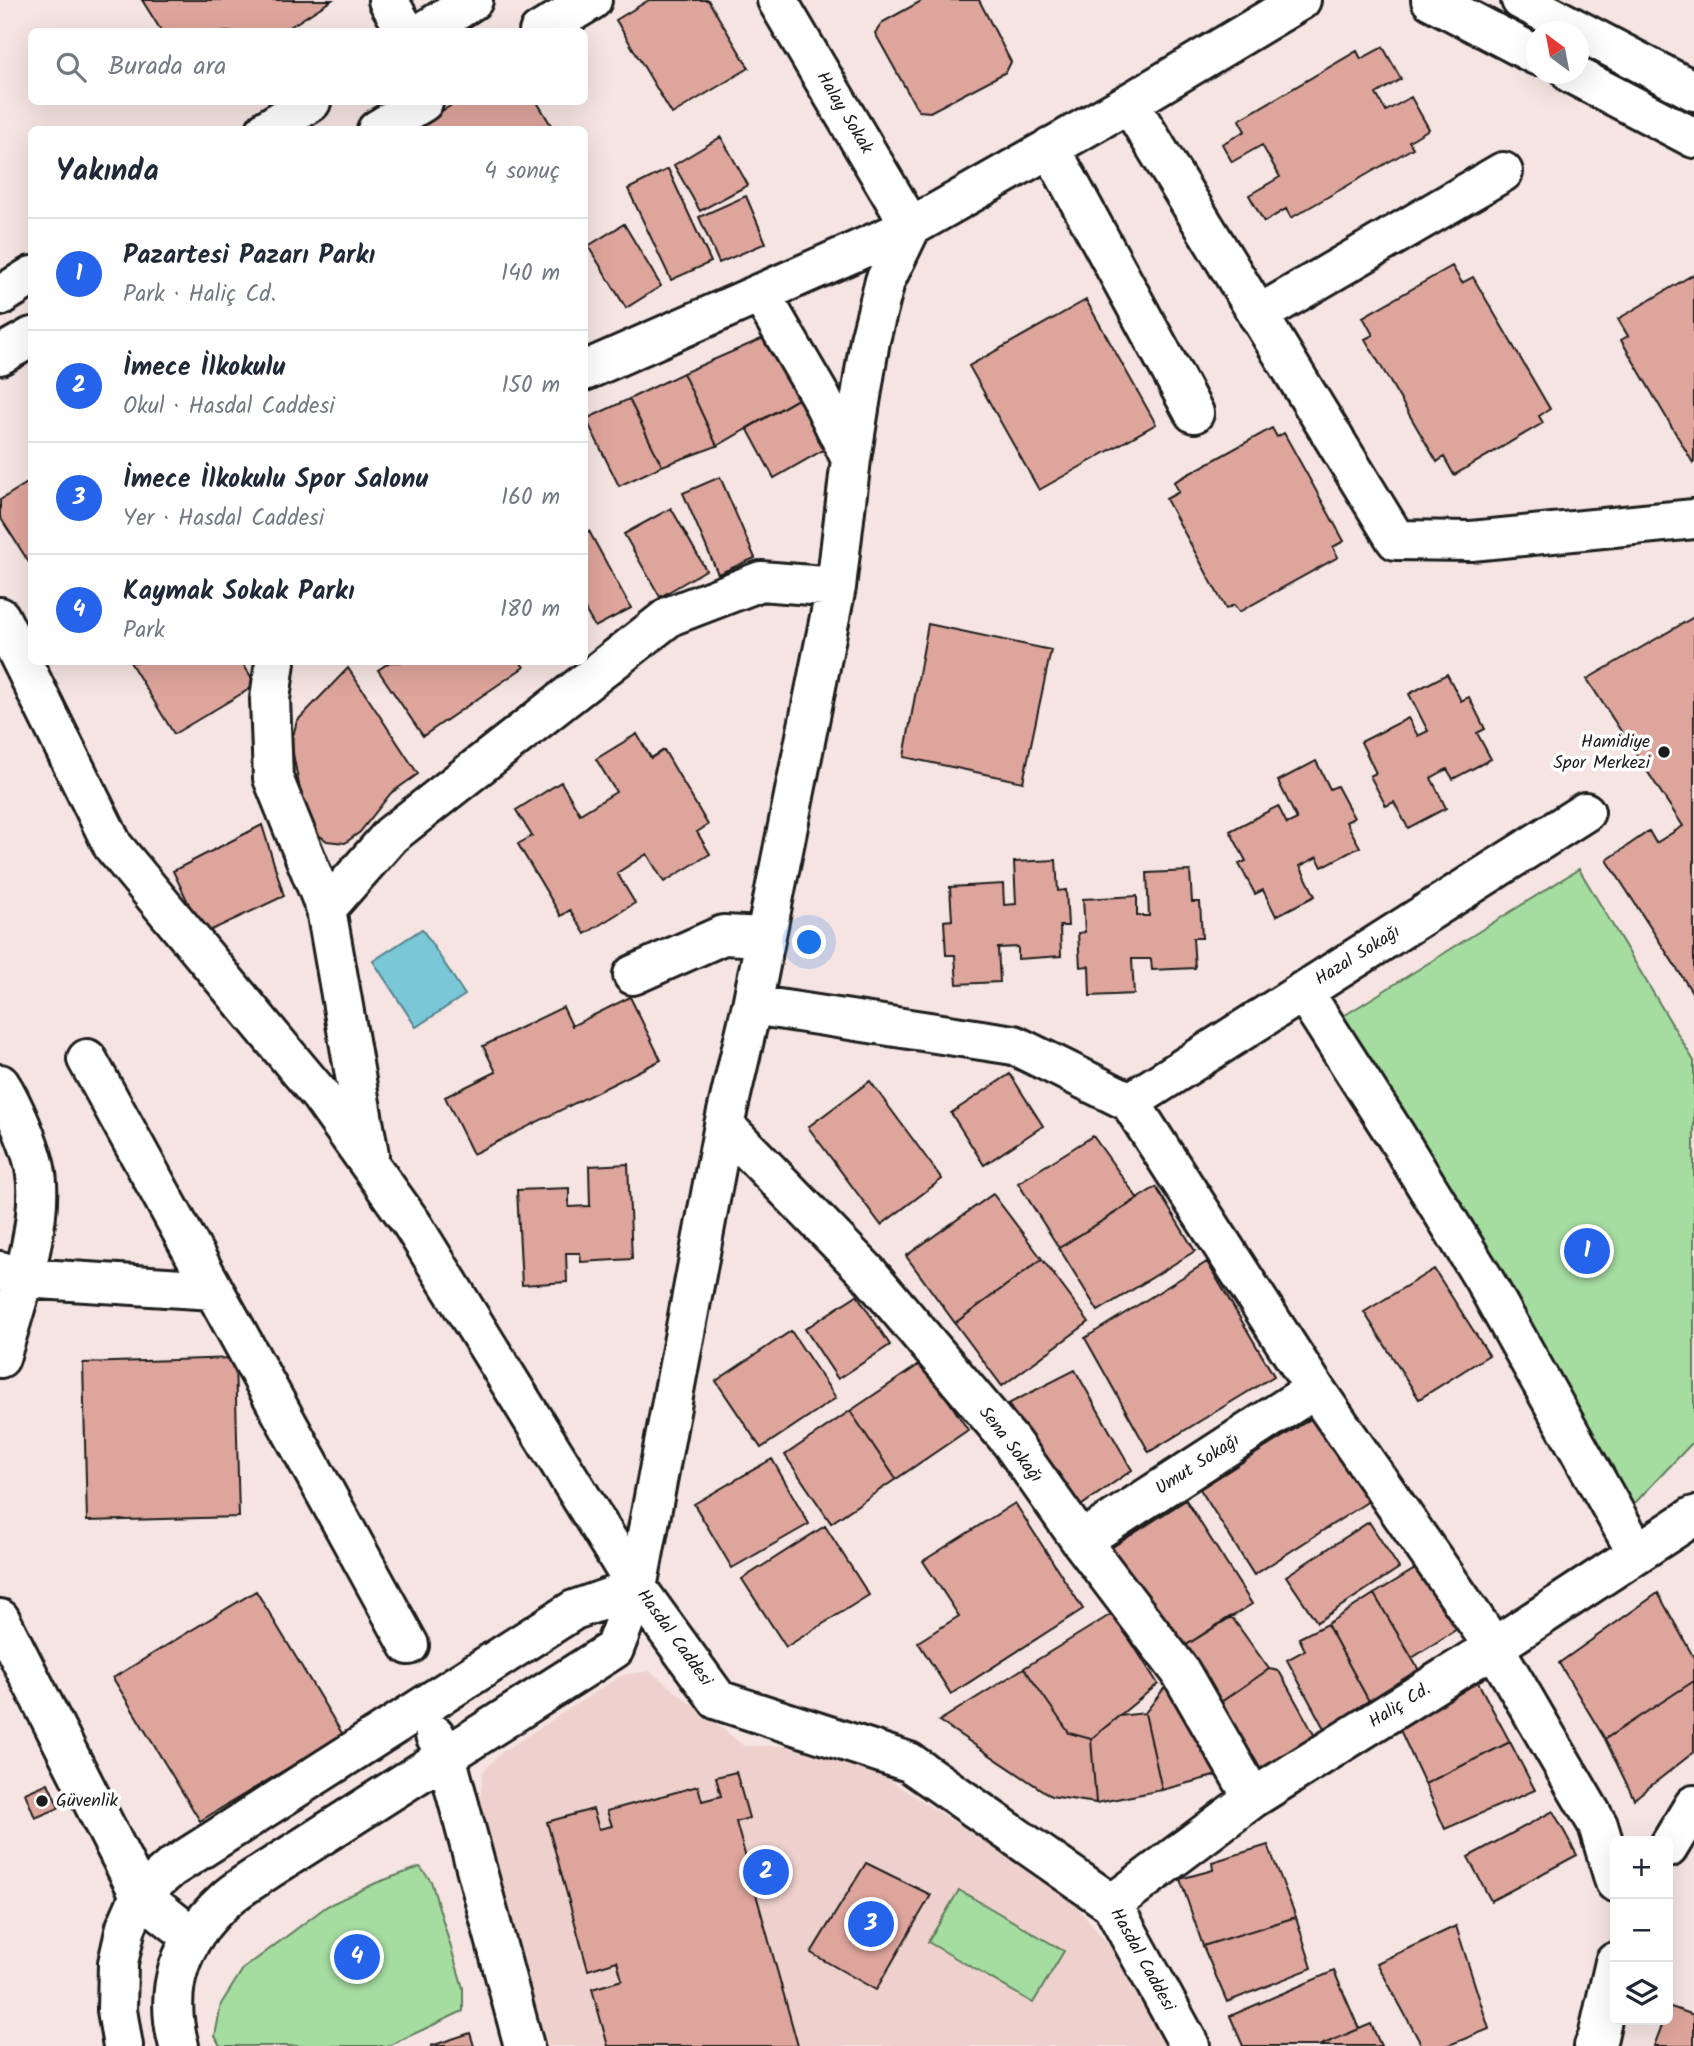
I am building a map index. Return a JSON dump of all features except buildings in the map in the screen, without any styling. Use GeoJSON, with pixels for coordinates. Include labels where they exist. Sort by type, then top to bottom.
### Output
{"type":"FeatureCollection","features":[{"type":"Feature","properties":{"kind":"street"},"geometry":{"type":"LineString","coordinates":[[387,0],[404,28]]}},
{"type":"Feature","properties":{"kind":"street"},"geometry":{"type":"LineString","coordinates":[[429,28],[473,0]]}},
{"type":"Feature","properties":{"kind":"street"},"geometry":{"type":"LineString","coordinates":[[546,28],[592,0]]}},
{"type":"Feature","properties":{"kind":"street","name":"Halay Sokak"},"geometry":{"type":"LineString","coordinates":[[777,0],[911,227]]}},
{"type":"Feature","properties":{"kind":"street"},"geometry":{"type":"LineString","coordinates":[[588,369],[911,227],[1129,103],[1301,0]]}},
{"type":"Feature","properties":{"kind":"street"},"geometry":{"type":"LineString","coordinates":[[1431,0],[1526,50]]}},
{"type":"Feature","properties":{"kind":"street"},"geometry":{"type":"LineString","coordinates":[[1521,0],[1694,91]]}},
{"type":"Feature","properties":{"kind":"street"},"geometry":{"type":"LineString","coordinates":[[1589,83],[1694,138]]}},
{"type":"Feature","properties":{"kind":"street"},"geometry":{"type":"LineString","coordinates":[[1129,103],[1395,540],[1471,541],[1694,519]]}},
{"type":"Feature","properties":{"kind":"street"},"geometry":{"type":"LineString","coordinates":[[272,126],[306,105]]}},
{"type":"Feature","properties":{"kind":"street"},"geometry":{"type":"LineString","coordinates":[[384,126],[418,105]]}},
{"type":"Feature","properties":{"kind":"street"},"geometry":{"type":"LineString","coordinates":[[1050,147],[1194,413]]}},
{"type":"Feature","properties":{"kind":"street"},"geometry":{"type":"LineString","coordinates":[[1258,315],[1503,172]]}},
{"type":"Feature","properties":{"kind":"street"},"geometry":{"type":"LineString","coordinates":[[179,2046],[173,2017],[174,1984],[183,1956],[199,1927],[226,1899],[614,1649],[637,1588],[724,1125],[836,587],[851,459],[870,340],[885,281],[911,227]]}},
{"type":"Feature","properties":{"kind":"street"},"geometry":{"type":"LineString","coordinates":[[0,296],[28,278]]}},
{"type":"Feature","properties":{"kind":"street"},"geometry":{"type":"LineString","coordinates":[[760,293],[820,396],[851,459]]}},
{"type":"Feature","properties":{"kind":"street"},"geometry":{"type":"LineString","coordinates":[[0,355],[28,339]]}},
{"type":"Feature","properties":{"kind":"street"},"geometry":{"type":"LineString","coordinates":[[326,909],[391,835],[670,616],[761,581],[836,587]]}},
{"type":"Feature","properties":{"kind":"street","name":"Hasdal Caddesi"},"geometry":{"type":"LineString","coordinates":[[0,617],[113,846],[320,1095],[412,1224],[637,1588],[718,1700],[909,1762],[1112,1905],[1190,2046]]}},
{"type":"Feature","properties":{"kind":"street"},"geometry":{"type":"LineString","coordinates":[[275,665],[270,699],[273,778],[326,909],[371,1167]]}},
{"type":"Feature","properties":{"kind":"street","name":"Hazal Sokağı"},"geometry":{"type":"LineString","coordinates":[[1130,1102],[1586,812]]}},
{"type":"Feature","properties":{"kind":"street"},"geometry":{"type":"LineString","coordinates":[[633,975],[723,935],[765,937]]}},
{"type":"Feature","properties":{"kind":"street"},"geometry":{"type":"LineString","coordinates":[[1303,991],[1483,1278],[1637,1553]]}},
{"type":"Feature","properties":{"kind":"street"},"geometry":{"type":"LineString","coordinates":[[751,1005],[1014,1045],[1130,1102],[1315,1389],[1494,1647],[1598,1825],[1610,1865]]}},
{"type":"Feature","properties":{"kind":"street"},"geometry":{"type":"LineString","coordinates":[[87,1059],[408,1646]]}},
{"type":"Feature","properties":{"kind":"street"},"geometry":{"type":"LineString","coordinates":[[0,1084],[9,1098],[16,1158],[35,1168],[37,1209],[11,1275],[0,1358]]}},
{"type":"Feature","properties":{"kind":"street","name":"Sena Sokağı"},"geometry":{"type":"LineString","coordinates":[[724,1125],[869,1274],[1011,1442],[1081,1541],[1180,1671],[1254,1798]]}},
{"type":"Feature","properties":{"kind":"street"},"geometry":{"type":"LineString","coordinates":[[11,1275],[214,1290]]}},
{"type":"Feature","properties":{"kind":"street","name":"Umut Sokağı"},"geometry":{"type":"LineString","coordinates":[[1081,1541],[1315,1389]]}},
{"type":"Feature","properties":{"kind":"street","name":"Haliç Cd."},"geometry":{"type":"LineString","coordinates":[[1112,1905],[1254,1798],[1494,1647],[1694,1516]]}},
{"type":"Feature","properties":{"kind":"street"},"geometry":{"type":"LineString","coordinates":[[123,2046],[117,2010],[118,1963],[126,1927],[140,1895],[171,1868],[574,1610],[637,1588]]}},
{"type":"Feature","properties":{"kind":"street"},"geometry":{"type":"LineString","coordinates":[[0,1619],[140,1895],[193,1937]]}},
{"type":"Feature","properties":{"kind":"street"},"geometry":{"type":"LineString","coordinates":[[421,1707],[446,1756],[524,2046]]}},
{"type":"Feature","properties":{"kind":"street"},"geometry":{"type":"LineString","coordinates":[[1673,1840],[1694,1805]]}},
{"type":"Feature","properties":{"kind":"street"},"geometry":{"type":"LineString","coordinates":[[1594,2046],[1610,1984]]}},
{"type":"Feature","properties":{"kind":"shaded area"},"geometry":{"type":"Polygon","coordinates":[[[650,1671],[744,1746],[791,1746],[839,1754],[889,1780],[1056,1887],[1081,1911],[1124,1964],[1167,2046],[547,2046],[480,1802],[483,1772],[502,1752],[622,1675],[650,1671]]]}},
{"type":"Feature","properties":{"kind":"green space"},"geometry":{"type":"Polygon","coordinates":[[[1579,869],[1694,1061],[1694,1441],[1631,1507],[1342,1017],[1579,869]]]}},
{"type":"Feature","properties":{"kind":"green space"},"geometry":{"type":"Polygon","coordinates":[[[420,1867],[431,1881],[463,1988],[463,2011],[388,2046],[220,2046],[215,2036],[221,2004],[243,1969],[327,1906],[376,1883],[420,1867]]]}},
{"type":"Feature","properties":{"kind":"green space"},"geometry":{"type":"Polygon","coordinates":[[[959,1890],[1064,1951],[1033,2003],[928,1942],[959,1890]]]}},
{"type":"Feature","properties":{"kind":"water"},"geometry":{"type":"Polygon","coordinates":[[[422,929],[465,995],[416,1027],[373,961],[422,929]]]}},
{"type":"Feature","properties":{"kind":"place","name":"Hamidiye Spor Merkezi"},"geometry":{"type":"Point","coordinates":[1664,752]}},
{"type":"Feature","properties":{"kind":"place","name":"Pazartesi Pazarı Parkı"},"geometry":{"type":"Point","coordinates":[1587,1251]}},
{"type":"Feature","properties":{"kind":"place","name":"Güvenlik"},"geometry":{"type":"Point","coordinates":[42,1801]}},
{"type":"Feature","properties":{"kind":"place","name":"İmece İlkokulu"},"geometry":{"type":"Point","coordinates":[766,1872]}},
{"type":"Feature","properties":{"kind":"place","name":"İmece İlkokulu Spor Salonu"},"geometry":{"type":"Point","coordinates":[871,1924]}},
{"type":"Feature","properties":{"kind":"place","name":"Kaymak Sokak Parkı"},"geometry":{"type":"Point","coordinates":[357,1957]}}]}
